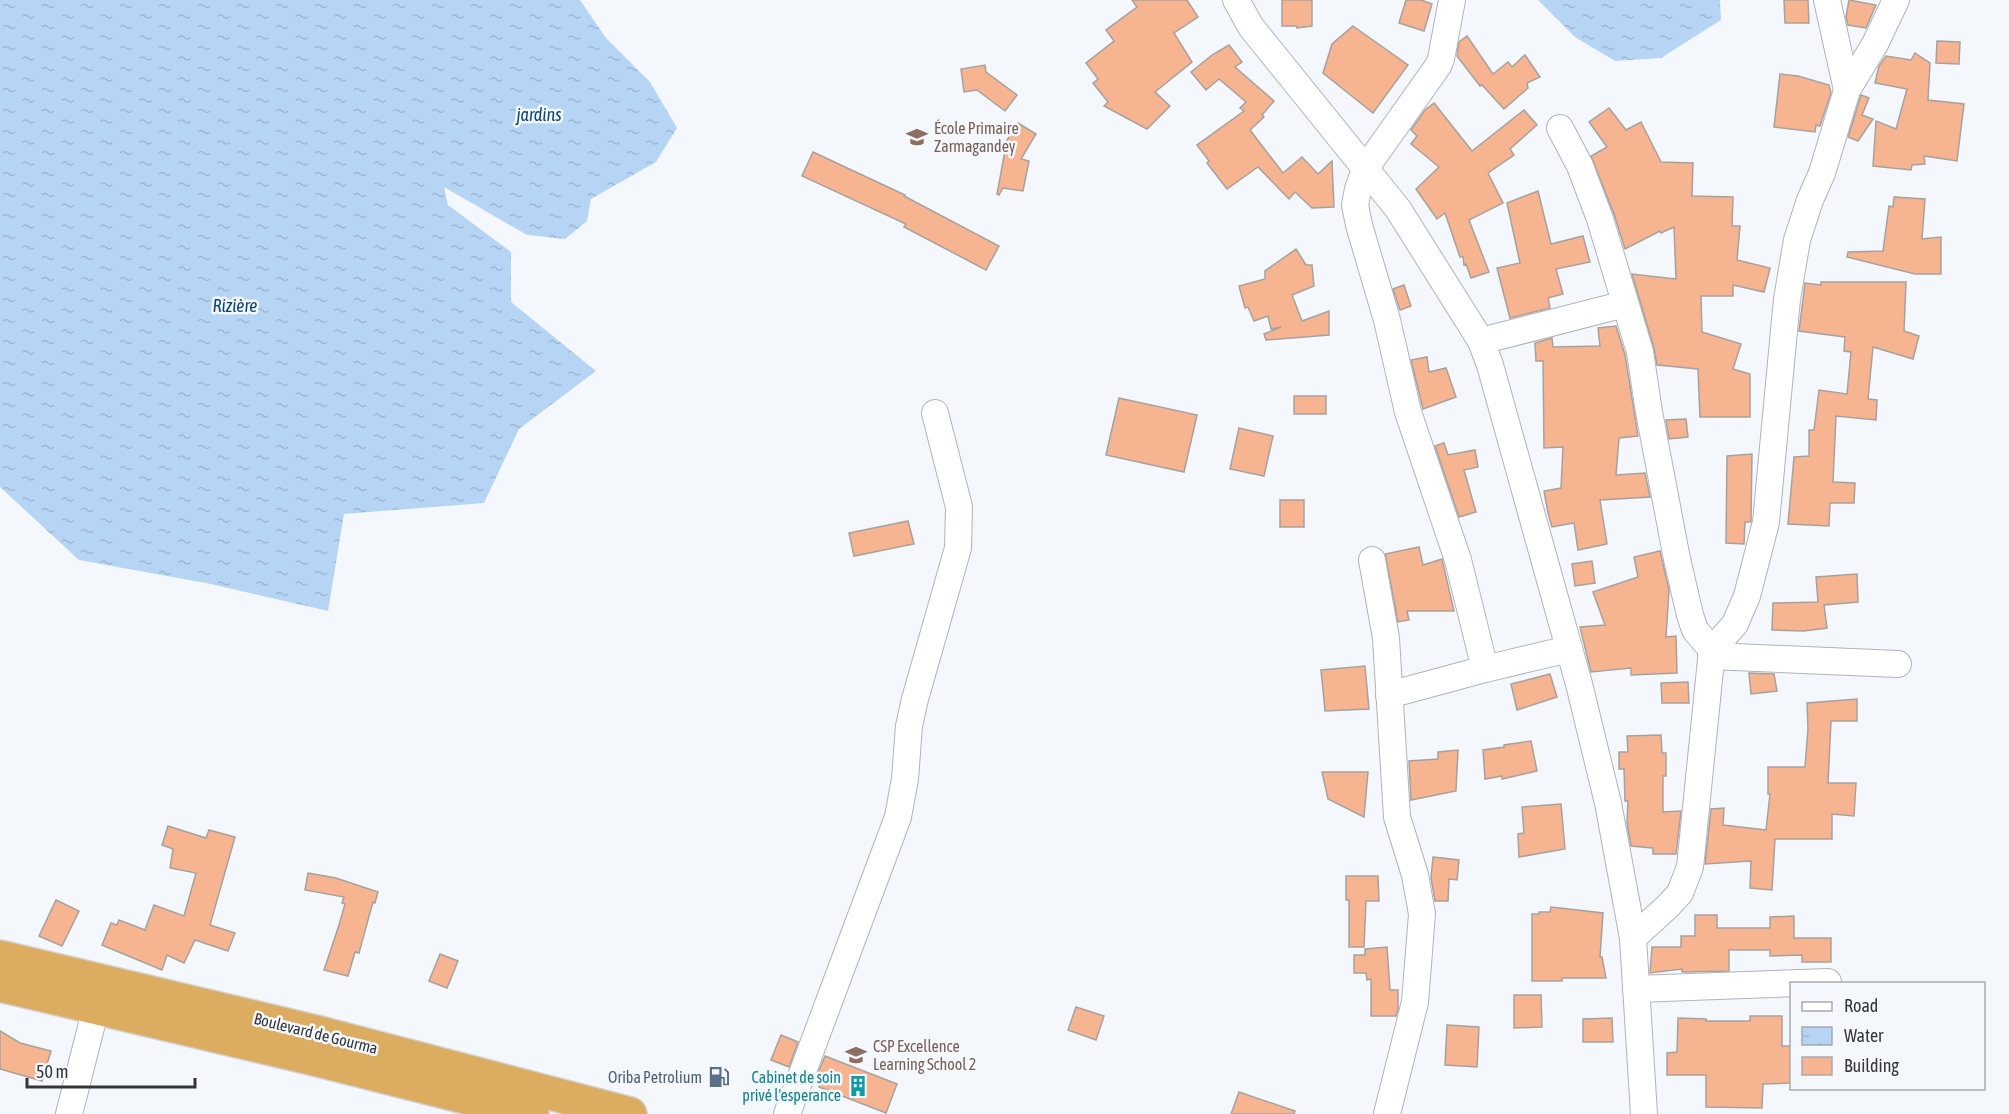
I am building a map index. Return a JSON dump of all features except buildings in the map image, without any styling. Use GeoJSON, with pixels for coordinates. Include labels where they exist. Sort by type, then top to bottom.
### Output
{"type":"FeatureCollection","features":[{"type":"Feature","properties":{"kind":"highway","name":"Boulevard de Gourma"},"geometry":{"type":"LineString","coordinates":[[0,957],[316,1032],[630,1114]]}},
{"type":"Feature","properties":{"kind":"highway","name":"Boulevard de Gourma"},"geometry":{"type":"LineString","coordinates":[[0,985],[310,1058],[532,1114]]}},
{"type":"Feature","properties":{"kind":"street"},"geometry":{"type":"LineString","coordinates":[[1236,0],[1251,27],[1398,209],[1481,341],[1490,364],[1569,649],[1608,803],[1633,938],[1644,1114]]}},
{"type":"Feature","properties":{"kind":"street"},"geometry":{"type":"LineString","coordinates":[[1452,0],[1438,66],[1365,169],[1355,205],[1387,320],[1408,412],[1458,560],[1485,669]]}},
{"type":"Feature","properties":{"kind":"street"},"geometry":{"type":"LineString","coordinates":[[1827,0],[1847,90]]}},
{"type":"Feature","properties":{"kind":"street"},"geometry":{"type":"LineString","coordinates":[[1633,938],[1680,892],[1690,867],[1712,653],[1735,624],[1746,596],[1766,522],[1787,299],[1797,240],[1810,200],[1822,173],[1847,90],[1875,44],[1896,0]]}},
{"type":"Feature","properties":{"kind":"street"},"geometry":{"type":"LineString","coordinates":[[1560,128],[1580,166],[1600,219],[1640,352],[1649,412],[1690,615],[1695,630],[1712,653]]}},
{"type":"Feature","properties":{"kind":"street"},"geometry":{"type":"LineString","coordinates":[[1481,341],[1625,304]]}},
{"type":"Feature","properties":{"kind":"street"},"geometry":{"type":"LineString","coordinates":[[787,1114],[898,817],[905,779],[909,726],[915,699],[958,548],[959,507],[935,413]]}},
{"type":"Feature","properties":{"kind":"street"},"geometry":{"type":"LineString","coordinates":[[1372,560],[1386,638],[1397,817],[1415,875],[1422,914],[1415,1002],[1387,1114]]}},
{"type":"Feature","properties":{"kind":"street"},"geometry":{"type":"LineString","coordinates":[[1389,695],[1569,649]]}},
{"type":"Feature","properties":{"kind":"street"},"geometry":{"type":"LineString","coordinates":[[1712,653],[1898,664]]}},
{"type":"Feature","properties":{"kind":"street"},"geometry":{"type":"LineString","coordinates":[[1636,989],[1790,983]]}},
{"type":"Feature","properties":{"kind":"street"},"geometry":{"type":"LineString","coordinates":[[69,1114],[96,1008]]}},
{"type":"Feature","properties":{"kind":"water","name":"Rizière"},"geometry":{"type":"Polygon","coordinates":[[[0,0],[580,0],[606,38],[650,82],[677,128],[656,162],[591,199],[587,221],[565,239],[527,235],[444,187],[448,205],[511,252],[511,302],[596,371],[519,429],[484,503],[344,514],[328,611],[211,584],[79,560],[0,487],[0,0]]]}},
{"type":"Feature","properties":{"kind":"water"},"geometry":{"type":"Polygon","coordinates":[[[1538,0],[1720,0],[1721,20],[1661,58],[1615,61],[1575,37],[1538,0]]]}},
{"type":"Feature","properties":{"kind":"place","name":"École Primaire Zarmagandey"},"geometry":{"type":"Point","coordinates":[917,137]}},
{"type":"Feature","properties":{"kind":"place","name":"CSP Excellence Learning School 2"},"geometry":{"type":"Point","coordinates":[856,1055]}},
{"type":"Feature","properties":{"kind":"place","name":"Oriba Petrolium"},"geometry":{"type":"Point","coordinates":[719,1077]}},
{"type":"Feature","properties":{"kind":"place","name":"Cabinet de soin privé l'esperance"},"geometry":{"type":"Point","coordinates":[858,1086]}},
{"type":"Feature","properties":{"kind":"water label","name":"jardins"},"geometry":{"type":"Point","coordinates":[539,114]}}]}
